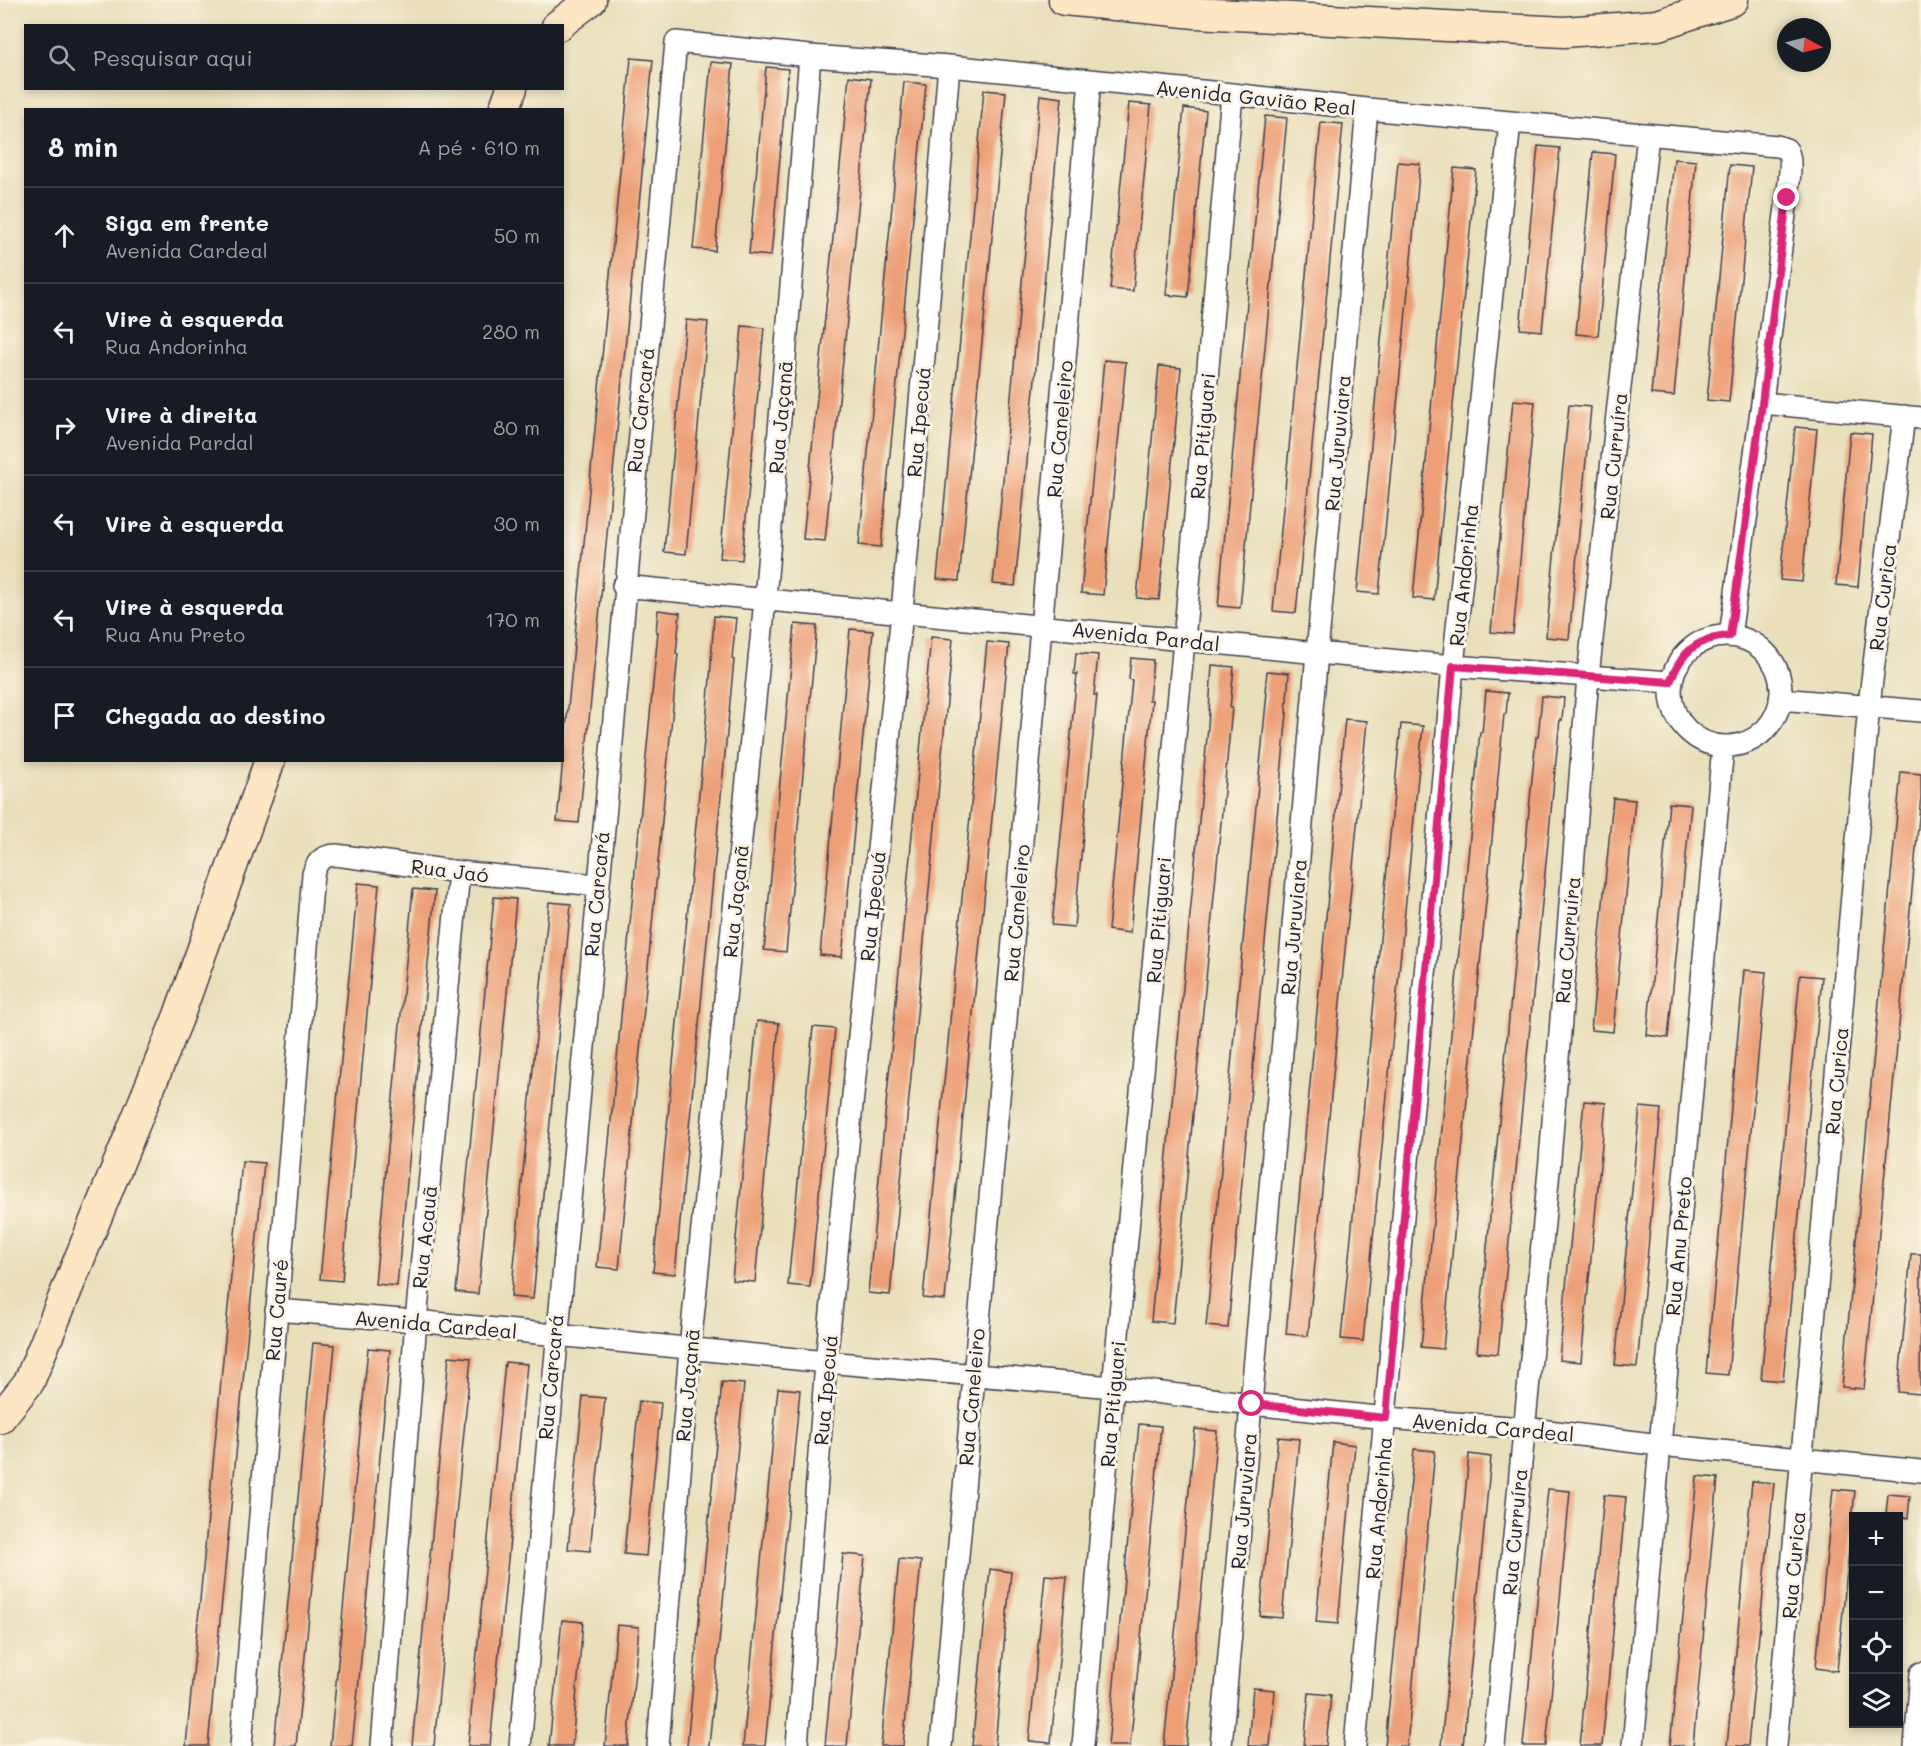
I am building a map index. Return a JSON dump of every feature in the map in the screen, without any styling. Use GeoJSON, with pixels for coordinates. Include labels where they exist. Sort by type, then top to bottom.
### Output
{"type":"FeatureCollection","features":[{"type":"Feature","properties":{"kind":"main road"},"geometry":{"type":"LineString","coordinates":[[560,24],[591,0]]}},
{"type":"Feature","properties":{"kind":"main road"},"geometry":{"type":"LineString","coordinates":[[1064,0],[1196,13],[1564,32],[1658,25],[1733,0]]}},
{"type":"Feature","properties":{"kind":"main road"},"geometry":{"type":"LineString","coordinates":[[505,108],[511,90]]}},
{"type":"Feature","properties":{"kind":"main road"},"geometry":{"type":"LineString","coordinates":[[0,1418],[29,1382],[178,1018],[269,762]]}},
{"type":"Feature","properties":{"kind":"street","name":"Avenida Gavião Real"},"geometry":{"type":"LineString","coordinates":[[676,42],[1777,146],[1786,149],[1790,156],[1790,164],[1762,404]]}},
{"type":"Feature","properties":{"kind":"street","name":"Rua Carcará"},"geometry":{"type":"LineString","coordinates":[[520,1746],[554,1335],[676,42]]}},
{"type":"Feature","properties":{"kind":"street","name":"Rua Jaçanã"},"geometry":{"type":"LineString","coordinates":[[658,1746],[690,1348],[765,600],[810,56]]}},
{"type":"Feature","properties":{"kind":"street","name":"Rua Ipecuá"},"geometry":{"type":"LineString","coordinates":[[797,1746],[826,1362],[902,612],[949,66]]}},
{"type":"Feature","properties":{"kind":"street","name":"Rua Caneleiro"},"geometry":{"type":"LineString","coordinates":[[940,1746],[1090,80]]}},
{"type":"Feature","properties":{"kind":"street","name":"Rua Pitiguari"},"geometry":{"type":"LineString","coordinates":[[1083,1746],[1113,1387],[1184,641],[1232,94]]}},
{"type":"Feature","properties":{"kind":"street","name":"Rua Juruviara"},"geometry":{"type":"LineString","coordinates":[[1221,1746],[1367,109]]}},
{"type":"Feature","properties":{"kind":"street","name":"Rua Andorinha"},"geometry":{"type":"LineString","coordinates":[[1356,1746],[1453,666],[1510,122]]}},
{"type":"Feature","properties":{"kind":"street","name":"Rua Curruíra"},"geometry":{"type":"LineString","coordinates":[[1494,1746],[1550,1160],[1588,676],[1648,135]]}},
{"type":"Feature","properties":{"kind":"street"},"geometry":{"type":"LineString","coordinates":[[1730,636],[1762,404],[1913,417]]}},
{"type":"Feature","properties":{"kind":"street","name":"Rua Curica"},"geometry":{"type":"LineString","coordinates":[[1776,1746],[1869,705],[1913,417]]}},
{"type":"Feature","properties":{"kind":"street","name":"Avenida Pardal"},"geometry":{"type":"LineString","coordinates":[[623,586],[1453,666],[1670,682]]}},
{"type":"Feature","properties":{"kind":"street"},"geometry":{"type":"LineString","coordinates":[[1730,636],[1748,640],[1763,650],[1774,664],[1780,681],[1780,699],[1776,714],[1767,728],[1754,738],[1739,745],[1723,746],[1702,741],[1685,728],[1674,710],[1670,682],[1683,656],[1696,644],[1713,637],[1730,636]]}},
{"type":"Feature","properties":{"kind":"street"},"geometry":{"type":"LineString","coordinates":[[1780,699],[1921,711]]}},
{"type":"Feature","properties":{"kind":"street","name":"Rua Anu Preto"},"geometry":{"type":"LineString","coordinates":[[1633,1746],[1723,746]]}},
{"type":"Feature","properties":{"kind":"street","name":"Rua Jaó"},"geometry":{"type":"LineString","coordinates":[[313,874],[316,864],[321,859],[336,855],[459,872],[597,885]]}},
{"type":"Feature","properties":{"kind":"street","name":"Rua Acauã"},"geometry":{"type":"LineString","coordinates":[[382,1746],[416,1321],[459,872]]}},
{"type":"Feature","properties":{"kind":"street","name":"Rua Cauré"},"geometry":{"type":"LineString","coordinates":[[241,1746],[313,874]]}},
{"type":"Feature","properties":{"kind":"street","name":"Avenida Cardeal"},"geometry":{"type":"LineString","coordinates":[[276,1310],[416,1321],[826,1362],[1113,1387],[1386,1418],[1524,1428],[1660,1445],[1921,1471]]}},
{"type":"Feature","properties":{"kind":"street"},"geometry":{"type":"LineString","coordinates":[[1915,1746],[1921,1673]]}},
{"type":"Feature","properties":{"kind":"building"},"geometry":{"type":"Polygon","coordinates":[[[631,58],[653,60],[579,823],[557,821],[631,58]]]}},
{"type":"Feature","properties":{"kind":"building"},"geometry":{"type":"Polygon","coordinates":[[[711,62],[733,64],[715,251],[693,249],[711,62]]]}},
{"type":"Feature","properties":{"kind":"building"},"geometry":{"type":"Polygon","coordinates":[[[766,67],[788,69],[771,256],[749,254],[766,67]]]}},
{"type":"Feature","properties":{"kind":"building"},"geometry":{"type":"Polygon","coordinates":[[[849,76],[871,79],[825,541],[803,539],[849,76]]]}},
{"type":"Feature","properties":{"kind":"building"},"geometry":{"type":"Polygon","coordinates":[[[904,82],[926,84],[881,547],[859,545],[904,82]]]}},
{"type":"Feature","properties":{"kind":"building"},"geometry":{"type":"Polygon","coordinates":[[[984,90],[1006,92],[959,581],[937,579],[984,90]]]}},
{"type":"Feature","properties":{"kind":"building"},"geometry":{"type":"Polygon","coordinates":[[[1040,95],[1062,98],[1015,586],[993,584],[1040,95]]]}},
{"type":"Feature","properties":{"kind":"building"},"geometry":{"type":"Polygon","coordinates":[[[1129,103],[1151,105],[1133,291],[1110,289],[1129,103]]]}},
{"type":"Feature","properties":{"kind":"building"},"geometry":{"type":"Polygon","coordinates":[[[1184,108],[1206,111],[1188,297],[1166,295],[1184,108]]]}},
{"type":"Feature","properties":{"kind":"building"},"geometry":{"type":"Polygon","coordinates":[[[1265,116],[1287,118],[1240,608],[1218,606],[1265,116]]]}},
{"type":"Feature","properties":{"kind":"building"},"geometry":{"type":"Polygon","coordinates":[[[1321,122],[1343,124],[1296,613],[1273,611],[1321,122]]]}},
{"type":"Feature","properties":{"kind":"building"},"geometry":{"type":"Polygon","coordinates":[[[1538,146],[1560,148],[1542,331],[1520,329],[1538,146]]]}},
{"type":"Feature","properties":{"kind":"building"},"geometry":{"type":"Polygon","coordinates":[[[1593,152],[1615,154],[1598,336],[1576,334],[1593,152]]]}},
{"type":"Feature","properties":{"kind":"building"},"geometry":{"type":"Polygon","coordinates":[[[1674,159],[1696,161],[1674,396],[1651,394],[1674,159]]]}},
{"type":"Feature","properties":{"kind":"building"},"geometry":{"type":"Polygon","coordinates":[[[1398,162],[1420,164],[1379,594],[1357,592],[1398,162]]]}},
{"type":"Feature","properties":{"kind":"building"},"geometry":{"type":"Polygon","coordinates":[[[1730,165],[1752,167],[1729,402],[1707,400],[1730,165]]]}},
{"type":"Feature","properties":{"kind":"building"},"geometry":{"type":"Polygon","coordinates":[[[1454,168],[1476,170],[1434,600],[1413,598],[1454,168]]]}},
{"type":"Feature","properties":{"kind":"building"},"geometry":{"type":"Polygon","coordinates":[[[686,320],[708,322],[686,554],[664,552],[686,320]]]}},
{"type":"Feature","properties":{"kind":"building"},"geometry":{"type":"Polygon","coordinates":[[[742,326],[764,328],[742,560],[720,558],[742,326]]]}},
{"type":"Feature","properties":{"kind":"building"},"geometry":{"type":"Polygon","coordinates":[[[1104,360],[1126,362],[1103,595],[1081,593],[1104,360]]]}},
{"type":"Feature","properties":{"kind":"building"},"geometry":{"type":"Polygon","coordinates":[[[1159,366],[1181,368],[1159,600],[1137,598],[1159,366]]]}},
{"type":"Feature","properties":{"kind":"building"},"geometry":{"type":"Polygon","coordinates":[[[1513,400],[1535,402],[1513,634],[1491,632],[1513,400]]]}},
{"type":"Feature","properties":{"kind":"building"},"geometry":{"type":"Polygon","coordinates":[[[1569,405],[1591,407],[1569,639],[1546,637],[1569,405]]]}},
{"type":"Feature","properties":{"kind":"building"},"geometry":{"type":"Polygon","coordinates":[[[1795,427],[1817,429],[1802,582],[1780,580],[1795,427]]]}},
{"type":"Feature","properties":{"kind":"building"},"geometry":{"type":"Polygon","coordinates":[[[1850,432],[1872,434],[1858,587],[1836,585],[1850,432]]]}},
{"type":"Feature","properties":{"kind":"building"},"geometry":{"type":"Polygon","coordinates":[[[658,610],[680,613],[676,654],[678,654],[619,1269],[597,1267],[658,632],[656,632],[658,610]]]}},
{"type":"Feature","properties":{"kind":"building"},"geometry":{"type":"Polygon","coordinates":[[[714,616],[736,618],[732,659],[734,660],[675,1274],[653,1272],[710,679],[714,616]]]}},
{"type":"Feature","properties":{"kind":"building"},"geometry":{"type":"Polygon","coordinates":[[[795,624],[817,626],[786,952],[764,950],[795,624]]]}},
{"type":"Feature","properties":{"kind":"building"},"geometry":{"type":"Polygon","coordinates":[[[850,629],[873,631],[842,957],[820,955],[850,629]]]}},
{"type":"Feature","properties":{"kind":"building"},"geometry":{"type":"Polygon","coordinates":[[[931,637],[953,639],[890,1295],[868,1293],[931,637]]]}},
{"type":"Feature","properties":{"kind":"building"},"geometry":{"type":"Polygon","coordinates":[[[987,642],[1009,644],[945,1300],[923,1298],[987,642]]]}},
{"type":"Feature","properties":{"kind":"building"},"geometry":{"type":"Polygon","coordinates":[[[1076,653],[1098,655],[1094,695],[1097,695],[1074,927],[1052,925],[1077,674],[1074,674],[1076,653]]]}},
{"type":"Feature","properties":{"kind":"building"},"geometry":{"type":"Polygon","coordinates":[[[1131,658],[1153,660],[1149,700],[1152,700],[1130,933],[1108,930],[1132,680],[1129,679],[1131,658]]]}},
{"type":"Feature","properties":{"kind":"building"},"geometry":{"type":"Polygon","coordinates":[[[1212,665],[1234,667],[1230,708],[1232,708],[1173,1323],[1151,1321],[1212,665]]]}},
{"type":"Feature","properties":{"kind":"building"},"geometry":{"type":"Polygon","coordinates":[[[1267,671],[1289,673],[1287,713],[1228,1328],[1206,1326],[1267,692],[1265,692],[1267,671]]]}},
{"type":"Feature","properties":{"kind":"building"},"geometry":{"type":"Polygon","coordinates":[[[1486,691],[1508,693],[1506,714],[1504,714],[1443,1349],[1421,1347],[1480,732],[1482,732],[1486,691]]]}},
{"type":"Feature","properties":{"kind":"building"},"geometry":{"type":"Polygon","coordinates":[[[1542,696],[1564,698],[1562,720],[1560,719],[1498,1354],[1477,1352],[1536,737],[1538,737],[1542,696]]]}},
{"type":"Feature","properties":{"kind":"building"},"geometry":{"type":"Polygon","coordinates":[[[1345,719],[1367,721],[1308,1336],[1286,1334],[1345,719]]]}},
{"type":"Feature","properties":{"kind":"building"},"geometry":{"type":"Polygon","coordinates":[[[1401,724],[1423,726],[1363,1341],[1341,1339],[1401,724]]]}},
{"type":"Feature","properties":{"kind":"building"},"geometry":{"type":"Polygon","coordinates":[[[1901,772],[1921,774],[1921,796],[1864,1389],[1842,1387],[1901,772]]]}},
{"type":"Feature","properties":{"kind":"building"},"geometry":{"type":"Polygon","coordinates":[[[1613,798],[1635,800],[1613,1032],[1591,1030],[1613,798]]]}},
{"type":"Feature","properties":{"kind":"building"},"geometry":{"type":"Polygon","coordinates":[[[1669,803],[1691,805],[1668,1038],[1647,1035],[1669,803]]]}},
{"type":"Feature","properties":{"kind":"building"},"geometry":{"type":"Polygon","coordinates":[[[358,883],[379,885],[342,1281],[320,1279],[358,883]]]}},
{"type":"Feature","properties":{"kind":"building"},"geometry":{"type":"Polygon","coordinates":[[[413,889],[435,891],[397,1286],[375,1284],[413,889]]]}},
{"type":"Feature","properties":{"kind":"building"},"geometry":{"type":"Polygon","coordinates":[[[494,897],[516,899],[478,1294],[456,1292],[494,897]]]}},
{"type":"Feature","properties":{"kind":"building"},"geometry":{"type":"Polygon","coordinates":[[[549,902],[571,904],[533,1299],[511,1297],[549,902]]]}},
{"type":"Feature","properties":{"kind":"building"},"geometry":{"type":"Polygon","coordinates":[[[1744,970],[1766,972],[1728,1375],[1706,1373],[1744,970]]]}},
{"type":"Feature","properties":{"kind":"building"},"geometry":{"type":"Polygon","coordinates":[[[1800,975],[1822,977],[1783,1381],[1761,1379],[1800,975]]]}},
{"type":"Feature","properties":{"kind":"building"},"geometry":{"type":"Polygon","coordinates":[[[757,1021],[779,1023],[755,1282],[732,1280],[757,1021]]]}},
{"type":"Feature","properties":{"kind":"building"},"geometry":{"type":"Polygon","coordinates":[[[813,1027],[835,1029],[810,1287],[788,1285],[813,1027]]]}},
{"type":"Feature","properties":{"kind":"building"},"geometry":{"type":"Polygon","coordinates":[[[1584,1101],[1606,1103],[1581,1362],[1559,1360],[1584,1101]]]}},
{"type":"Feature","properties":{"kind":"building"},"geometry":{"type":"Polygon","coordinates":[[[1640,1107],[1661,1109],[1637,1367],[1615,1365],[1640,1107]]]}},
{"type":"Feature","properties":{"kind":"building"},"geometry":{"type":"Polygon","coordinates":[[[242,1161],[264,1163],[208,1746],[186,1746],[242,1161]]]}},
{"type":"Feature","properties":{"kind":"building"},"geometry":{"type":"Polygon","coordinates":[[[1911,1254],[1921,1254],[1920,1394],[1898,1392],[1911,1254]]]}},
{"type":"Feature","properties":{"kind":"building"},"geometry":{"type":"Polygon","coordinates":[[[313,1343],[335,1345],[315,1556],[296,1746],[274,1746],[313,1343]]]}},
{"type":"Feature","properties":{"kind":"building"},"geometry":{"type":"Polygon","coordinates":[[[368,1348],[390,1350],[359,1680],[352,1746],[330,1746],[368,1348]]]}},
{"type":"Feature","properties":{"kind":"building"},"geometry":{"type":"Polygon","coordinates":[[[449,1356],[471,1358],[434,1746],[412,1746],[449,1356]]]}},
{"type":"Feature","properties":{"kind":"building"},"geometry":{"type":"Polygon","coordinates":[[[505,1362],[527,1364],[490,1746],[468,1746],[505,1362]]]}},
{"type":"Feature","properties":{"kind":"building"},"geometry":{"type":"Polygon","coordinates":[[[722,1382],[744,1384],[709,1746],[687,1746],[722,1382]]]}},
{"type":"Feature","properties":{"kind":"building"},"geometry":{"type":"Polygon","coordinates":[[[778,1388],[800,1390],[790,1495],[765,1746],[743,1746],[778,1388]]]}},
{"type":"Feature","properties":{"kind":"building"},"geometry":{"type":"Polygon","coordinates":[[[583,1396],[605,1398],[590,1551],[568,1549],[583,1396]]]}},
{"type":"Feature","properties":{"kind":"building"},"geometry":{"type":"Polygon","coordinates":[[[639,1401],[661,1403],[646,1556],[624,1554],[639,1401]]]}},
{"type":"Feature","properties":{"kind":"building"},"geometry":{"type":"Polygon","coordinates":[[[1139,1424],[1161,1426],[1139,1658],[1130,1746],[1108,1746],[1139,1424]]]}},
{"type":"Feature","properties":{"kind":"building"},"geometry":{"type":"Polygon","coordinates":[[[1195,1429],[1217,1431],[1207,1537],[1186,1746],[1164,1746],[1195,1429]]]}},
{"type":"Feature","properties":{"kind":"building"},"geometry":{"type":"Polygon","coordinates":[[[1278,1437],[1299,1439],[1282,1618],[1260,1616],[1278,1437]]]}},
{"type":"Feature","properties":{"kind":"building"},"geometry":{"type":"Polygon","coordinates":[[[1333,1442],[1355,1445],[1338,1624],[1316,1622],[1333,1442]]]}},
{"type":"Feature","properties":{"kind":"building"},"geometry":{"type":"Polygon","coordinates":[[[1414,1449],[1435,1451],[1407,1746],[1385,1746],[1414,1449]]]}},
{"type":"Feature","properties":{"kind":"building"},"geometry":{"type":"Polygon","coordinates":[[[1469,1454],[1491,1457],[1463,1746],[1441,1746],[1469,1454]]]}},
{"type":"Feature","properties":{"kind":"building"},"geometry":{"type":"Polygon","coordinates":[[[1697,1476],[1718,1478],[1693,1746],[1670,1746],[1697,1476]]]}},
{"type":"Feature","properties":{"kind":"building"},"geometry":{"type":"Polygon","coordinates":[[[1752,1481],[1774,1483],[1748,1746],[1727,1746],[1752,1481]]]}},
{"type":"Feature","properties":{"kind":"building"},"geometry":{"type":"Polygon","coordinates":[[[1548,1489],[1570,1491],[1551,1697],[1546,1746],[1523,1746],[1548,1489]]]}},
{"type":"Feature","properties":{"kind":"building"},"geometry":{"type":"Polygon","coordinates":[[[1833,1489],[1855,1491],[1853,1512],[1849,1512],[1849,1551],[1837,1671],[1816,1668],[1833,1489]]]}},
{"type":"Feature","properties":{"kind":"building"},"geometry":{"type":"Polygon","coordinates":[[[1888,1494],[1910,1496],[1908,1518],[1903,1517],[1903,1512],[1886,1512],[1888,1494]]]}},
{"type":"Feature","properties":{"kind":"building"},"geometry":{"type":"Polygon","coordinates":[[[1604,1495],[1626,1497],[1602,1746],[1580,1746],[1604,1495]]]}},
{"type":"Feature","properties":{"kind":"building"},"geometry":{"type":"Polygon","coordinates":[[[843,1554],[865,1556],[847,1746],[825,1746],[843,1554]]]}},
{"type":"Feature","properties":{"kind":"building"},"geometry":{"type":"Polygon","coordinates":[[[899,1559],[921,1561],[903,1746],[881,1746],[899,1559]]]}},
{"type":"Feature","properties":{"kind":"building"},"geometry":{"type":"Polygon","coordinates":[[[990,1569],[1011,1572],[995,1746],[972,1746],[990,1569]]]}},
{"type":"Feature","properties":{"kind":"building"},"geometry":{"type":"Polygon","coordinates":[[[1045,1575],[1067,1577],[1051,1743],[1029,1741],[1045,1575]]]}},
{"type":"Feature","properties":{"kind":"building"},"geometry":{"type":"Polygon","coordinates":[[[562,1620],[583,1622],[572,1746],[549,1746],[562,1620]]]}},
{"type":"Feature","properties":{"kind":"building"},"geometry":{"type":"Polygon","coordinates":[[[617,1625],[639,1627],[628,1746],[605,1746],[617,1625]]]}},
{"type":"Feature","properties":{"kind":"building"},"geometry":{"type":"Polygon","coordinates":[[[1253,1688],[1275,1690],[1270,1746],[1248,1746],[1253,1688]]]}},
{"type":"Feature","properties":{"kind":"building"},"geometry":{"type":"Polygon","coordinates":[[[1309,1693],[1331,1695],[1326,1746],[1304,1746],[1309,1693]]]}},
{"type":"Feature","properties":{"kind":"route"},"geometry":{"type":"LineString","coordinates":[[1252,1404],[1386,1418],[1453,666],[1670,682],[1683,656],[1696,644],[1713,637],[1730,636],[1787,198]]}}]}
